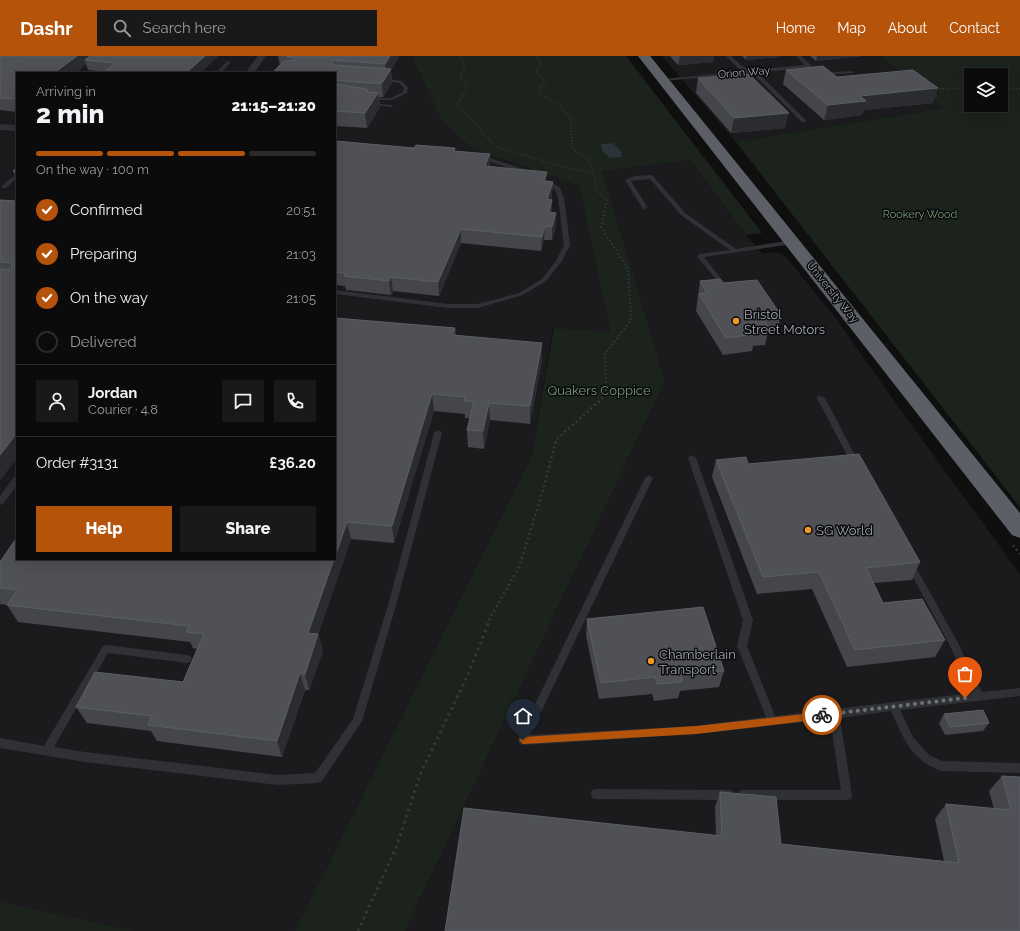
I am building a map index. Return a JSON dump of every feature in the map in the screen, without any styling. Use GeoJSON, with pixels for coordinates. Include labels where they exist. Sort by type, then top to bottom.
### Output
{"type":"FeatureCollection","features":[{"type":"Feature","properties":{"kind":"highway","name":"University Way"},"geometry":{"type":"LineString","coordinates":[[644,56],[1020,529]]}},
{"type":"Feature","properties":{"kind":"street"},"geometry":{"type":"LineString","coordinates":[[251,72],[262,56]]}},
{"type":"Feature","properties":{"kind":"street"},"geometry":{"type":"LineString","coordinates":[[0,127],[16,127]]}},
{"type":"Feature","properties":{"kind":"lane"},"geometry":{"type":"LineString","coordinates":[[728,56],[740,68],[757,74],[804,121]]}},
{"type":"Feature","properties":{"kind":"lane"},"geometry":{"type":"LineString","coordinates":[[798,56],[814,70]]}},
{"type":"Feature","properties":{"kind":"lane"},"geometry":{"type":"LineString","coordinates":[[219,72],[229,62]]}},
{"type":"Feature","properties":{"kind":"lane","name":"Orion Way"},"geometry":{"type":"LineString","coordinates":[[664,80],[809,66]]}},
{"type":"Feature","properties":{"kind":"lane"},"geometry":{"type":"LineString","coordinates":[[819,75],[852,72]]}},
{"type":"Feature","properties":{"kind":"lane"},"geometry":{"type":"LineString","coordinates":[[373,78],[400,82],[404,85],[406,91],[400,96],[392,99],[364,101],[391,106]]}},
{"type":"Feature","properties":{"kind":"lane"},"geometry":{"type":"LineString","coordinates":[[336,292],[448,306],[478,306],[521,294],[544,280],[559,262],[567,245],[561,198],[557,188],[536,175],[475,156]]}},
{"type":"Feature","properties":{"kind":"lane"},"geometry":{"type":"LineString","coordinates":[[4,187],[16,176]]}},
{"type":"Feature","properties":{"kind":"lane"},"geometry":{"type":"LineString","coordinates":[[645,208],[628,180],[651,177],[683,214],[734,250]]}},
{"type":"Feature","properties":{"kind":"lane"},"geometry":{"type":"LineString","coordinates":[[724,286],[700,256],[792,242]]}},
{"type":"Feature","properties":{"kind":"lane"},"geometry":{"type":"LineString","coordinates":[[821,398],[858,468]]}},
{"type":"Feature","properties":{"kind":"lane"},"geometry":{"type":"LineString","coordinates":[[0,743],[93,758],[278,780],[318,778],[357,721],[393,602],[438,433]]}},
{"type":"Feature","properties":{"kind":"lane"},"geometry":{"type":"LineString","coordinates":[[692,458],[748,620],[742,646],[772,721]]}},
{"type":"Feature","properties":{"kind":"lane"},"geometry":{"type":"LineString","coordinates":[[649,478],[523,740],[696,730],[1020,692]]}},
{"type":"Feature","properties":{"kind":"lane"},"geometry":{"type":"LineString","coordinates":[[0,502],[16,480]]}},
{"type":"Feature","properties":{"kind":"lane"},"geometry":{"type":"LineString","coordinates":[[907,559],[954,644],[979,697]]}},
{"type":"Feature","properties":{"kind":"lane"},"geometry":{"type":"LineString","coordinates":[[46,751],[106,649],[187,659]]}},
{"type":"Feature","properties":{"kind":"lane"},"geometry":{"type":"LineString","coordinates":[[894,707],[909,740],[925,758],[941,766],[1020,768]]}},
{"type":"Feature","properties":{"kind":"lane"},"geometry":{"type":"LineString","coordinates":[[596,794],[847,795],[834,714]]}},
{"type":"Feature","properties":{"kind":"path"},"geometry":{"type":"LineString","coordinates":[[461,56],[465,69],[460,75],[467,87],[457,104],[495,146],[556,165],[594,173]]}},
{"type":"Feature","properties":{"kind":"path"},"geometry":{"type":"LineString","coordinates":[[358,931],[396,848],[420,775],[469,672],[491,616],[519,567],[542,494],[556,440],[606,395],[604,354],[631,320],[628,268],[601,227],[607,200],[596,189],[594,173],[588,160],[572,148],[571,119],[561,106],[539,94],[539,87],[546,84],[536,71],[542,63],[537,56]]}},
{"type":"Feature","properties":{"kind":"path"},"geometry":{"type":"LineString","coordinates":[[932,90],[964,88]]}},
{"type":"Feature","properties":{"kind":"path"},"geometry":{"type":"LineString","coordinates":[[1008,88],[1020,89]]}},
{"type":"Feature","properties":{"kind":"shaded area"},"geometry":{"type":"Polygon","coordinates":[[[0,56],[411,56],[441,119],[471,148],[579,186],[610,333],[553,328],[531,458],[295,931],[0,931],[0,56]]]}},
{"type":"Feature","properties":{"kind":"shaded area"},"geometry":{"type":"Polygon","coordinates":[[[662,56],[880,56],[946,108],[736,142],[662,56]]]}},
{"type":"Feature","properties":{"kind":"shaded area"},"geometry":{"type":"Polygon","coordinates":[[[613,143],[621,151],[622,157],[610,158],[605,154],[601,144],[613,143]]]}},
{"type":"Feature","properties":{"kind":"shaded area"},"geometry":{"type":"Polygon","coordinates":[[[690,160],[762,254],[772,252],[782,254],[787,258],[837,320],[1020,574],[1020,931],[405,931],[665,381],[602,171],[690,160]]]}},
{"type":"Feature","properties":{"kind":"green space","name":"Quakers Coppice"},"geometry":{"type":"Polygon","coordinates":[[[411,56],[626,56],[762,233],[746,235],[690,160],[602,171],[665,381],[405,931],[295,931],[531,458],[554,328],[610,332],[579,186],[471,148],[441,119],[411,56]]]}},
{"type":"Feature","properties":{"kind":"green space","name":"Rookery Wood"},"geometry":{"type":"Polygon","coordinates":[[[880,56],[1020,56],[1020,507],[736,142],[945,108],[880,56]]]}},
{"type":"Feature","properties":{"kind":"green space"},"geometry":{"type":"Polygon","coordinates":[[[0,902],[133,931],[0,931],[0,902]]]}},
{"type":"Feature","properties":{"kind":"building"},"geometry":{"type":"Polygon","coordinates":[[[0,56],[77,56],[55,72],[16,72],[16,99],[0,98],[0,56]]]}},
{"type":"Feature","properties":{"kind":"building"},"geometry":{"type":"Polygon","coordinates":[[[90,56],[205,56],[187,72],[104,72],[116,63],[85,60],[90,56]]]}},
{"type":"Feature","properties":{"kind":"building"},"geometry":{"type":"Polygon","coordinates":[[[390,56],[385,64],[332,61],[333,65],[391,69],[382,83],[336,80],[336,72],[273,72],[284,61],[295,60],[292,57],[287,57],[390,56]]]}},
{"type":"Feature","properties":{"kind":"building"},"geometry":{"type":"Polygon","coordinates":[[[823,66],[837,77],[913,70],[938,88],[860,96],[866,101],[828,105],[786,70],[823,66]]]}},
{"type":"Feature","properties":{"kind":"building"},"geometry":{"type":"Polygon","coordinates":[[[749,74],[789,113],[734,118],[698,78],[749,74]]]}},
{"type":"Feature","properties":{"kind":"building"},"geometry":{"type":"Polygon","coordinates":[[[336,84],[367,89],[368,92],[378,93],[365,113],[336,111],[336,92],[339,87],[336,84]]]}},
{"type":"Feature","properties":{"kind":"building"},"geometry":{"type":"Polygon","coordinates":[[[336,141],[414,148],[416,145],[455,148],[454,151],[490,154],[485,166],[547,172],[544,181],[553,182],[547,199],[552,200],[549,212],[556,213],[552,227],[545,226],[542,237],[461,229],[438,282],[391,277],[389,281],[344,276],[345,273],[336,272],[336,141]]]}},
{"type":"Feature","properties":{"kind":"building"},"geometry":{"type":"Polygon","coordinates":[[[0,200],[16,201],[16,434],[0,455],[0,269],[11,270],[12,263],[0,262],[0,200]]]}},
{"type":"Feature","properties":{"kind":"building"},"geometry":{"type":"Polygon","coordinates":[[[720,279],[723,283],[757,280],[781,315],[762,317],[769,328],[753,330],[756,334],[726,338],[699,294],[707,293],[700,281],[720,279]]]}},
{"type":"Feature","properties":{"kind":"building"},"geometry":{"type":"Polygon","coordinates":[[[336,318],[455,328],[453,335],[542,343],[530,406],[489,403],[483,431],[467,430],[474,401],[464,401],[465,397],[432,394],[392,526],[347,522],[336,554],[336,318]]]}},
{"type":"Feature","properties":{"kind":"building","name":"SG World"},"geometry":{"type":"Polygon","coordinates":[[[859,454],[920,562],[866,568],[883,603],[922,599],[945,640],[855,650],[819,572],[763,577],[716,460],[746,457],[748,464],[859,454]]]}},
{"type":"Feature","properties":{"kind":"building"},"geometry":{"type":"Polygon","coordinates":[[[16,538],[16,560],[334,560],[308,633],[318,634],[305,674],[300,673],[277,741],[148,725],[152,716],[76,707],[95,672],[183,682],[204,634],[186,632],[189,626],[7,605],[17,590],[0,588],[0,562],[16,538]]]}},
{"type":"Feature","properties":{"kind":"building","name":"Chamberlain Transport"},"geometry":{"type":"Polygon","coordinates":[[[703,607],[724,671],[681,675],[682,682],[657,684],[655,677],[601,683],[587,619],[703,607]]]}},
{"type":"Feature","properties":{"kind":"building"},"geometry":{"type":"Polygon","coordinates":[[[983,710],[989,723],[950,727],[944,714],[983,710]]]}},
{"type":"Feature","properties":{"kind":"building"},"geometry":{"type":"Polygon","coordinates":[[[1002,776],[1020,777],[1020,931],[445,931],[464,808],[722,836],[720,792],[776,797],[781,844],[959,863],[946,804],[1011,810],[1002,776]]]}},
{"type":"Feature","properties":{"kind":"way so far"},"geometry":{"type":"LineString","coordinates":[[822,715],[965,698]]}},
{"type":"Feature","properties":{"kind":"place","name":"Bristol Street Motors"},"geometry":{"type":"Point","coordinates":[736,321]}},
{"type":"Feature","properties":{"kind":"place","name":"SG World"},"geometry":{"type":"Point","coordinates":[808,530]}},
{"type":"Feature","properties":{"kind":"place","name":"Chamberlain Transport"},"geometry":{"type":"Point","coordinates":[651,661]}},
{"type":"Feature","properties":{"kind":"route"},"geometry":{"type":"LineString","coordinates":[[523,740],[696,730],[822,715]]}}]}
